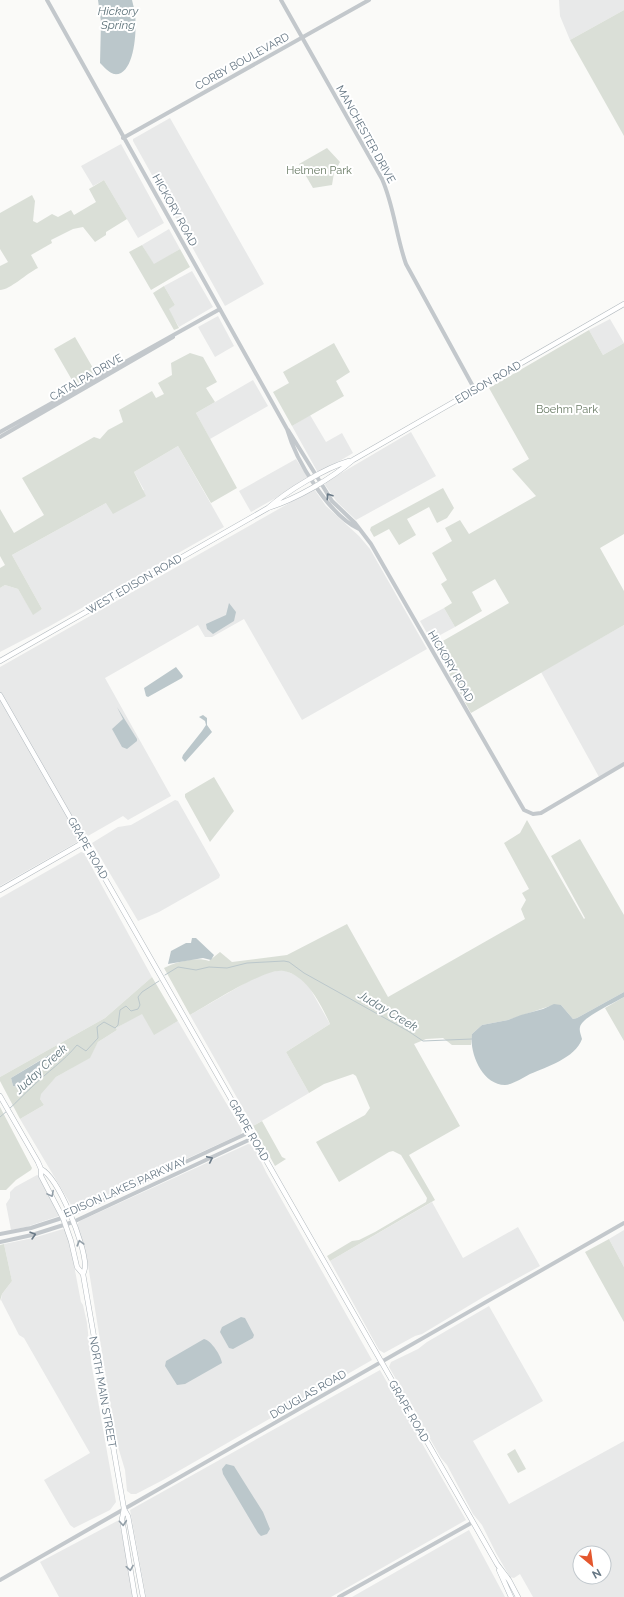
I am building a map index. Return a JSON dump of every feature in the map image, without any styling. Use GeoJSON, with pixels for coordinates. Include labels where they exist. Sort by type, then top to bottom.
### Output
{"type":"FeatureCollection","features":[{"type":"Feature","properties":{"kind":"main road","name":"EDISON ROAD"},"geometry":{"type":"LineString","coordinates":[[317,483],[342,469],[353,460],[624,304]]}},
{"type":"Feature","properties":{"kind":"main road","name":"EDISON ROAD"},"geometry":{"type":"LineString","coordinates":[[314,478],[339,464],[353,460]]}},
{"type":"Feature","properties":{"kind":"main road","name":"WEST EDISON ROAD"},"geometry":{"type":"LineString","coordinates":[[268,508],[278,499],[314,478]]}},
{"type":"Feature","properties":{"kind":"main road","name":"WEST EDISON ROAD"},"geometry":{"type":"LineString","coordinates":[[0,661],[268,508],[280,504],[317,483]]}},
{"type":"Feature","properties":{"kind":"main road","name":"GRAPE ROAD"},"geometry":{"type":"LineString","coordinates":[[0,695],[497,1564],[518,1597]]}},
{"type":"Feature","properties":{"kind":"main road"},"geometry":{"type":"LineString","coordinates":[[0,890],[84,842]]}},
{"type":"Feature","properties":{"kind":"main road","name":"NORTH MAIN STREET"},"geometry":{"type":"LineString","coordinates":[[1,1098],[41,1169],[41,1176],[66,1224],[77,1267],[83,1274]]}},
{"type":"Feature","properties":{"kind":"main road","name":"NORTH MAIN STREET"},"geometry":{"type":"LineString","coordinates":[[41,1169],[48,1172],[70,1215],[83,1254],[85,1265],[83,1274],[124,1508],[128,1516],[143,1597]]}},
{"type":"Feature","properties":{"kind":"main road","name":"NORTH MAIN STREET"},"geometry":{"type":"LineString","coordinates":[[124,1508],[122,1520],[135,1597]]}},
{"type":"Feature","properties":{"kind":"main road","name":"GRAPE ROAD"},"geometry":{"type":"LineString","coordinates":[[497,1564],[511,1597]]}},
{"type":"Feature","properties":{"kind":"street","name":"HICKORY ROAD"},"geometry":{"type":"LineString","coordinates":[[47,0],[287,429],[294,438],[314,478],[335,505],[355,523],[371,544],[521,806],[526,812],[533,814],[543,812],[624,764]]}},
{"type":"Feature","properties":{"kind":"street","name":"MANCHESTER DRIVE"},"geometry":{"type":"LineString","coordinates":[[281,0],[382,179],[391,203],[400,248],[406,264],[475,390]]}},
{"type":"Feature","properties":{"kind":"street","name":"CORBY BOULEVARD"},"geometry":{"type":"LineString","coordinates":[[124,138],[369,0]]}},
{"type":"Feature","properties":{"kind":"street","name":"CATALPA DRIVE"},"geometry":{"type":"LineString","coordinates":[[0,432],[220,309]]}},
{"type":"Feature","properties":{"kind":"street","name":"CATALPA DRIVE"},"geometry":{"type":"LineString","coordinates":[[0,437],[166,342],[180,332]]}},
{"type":"Feature","properties":{"kind":"street","name":"EDISON LAKES PARKWAY"},"geometry":{"type":"LineString","coordinates":[[0,1234],[30,1228],[63,1218],[250,1132]]}},
{"type":"Feature","properties":{"kind":"street","name":"EDISON LAKES PARKWAY"},"geometry":{"type":"LineString","coordinates":[[0,1242],[32,1235],[73,1222],[254,1138]]}},
{"type":"Feature","properties":{"kind":"street","name":"DOUGLAS ROAD"},"geometry":{"type":"LineString","coordinates":[[0,1580],[624,1223]]}},
{"type":"Feature","properties":{"kind":"street"},"geometry":{"type":"LineString","coordinates":[[340,1597],[473,1522]]}},
{"type":"Feature","properties":{"kind":"shaded area"},"geometry":{"type":"Polygon","coordinates":[[[559,0],[624,0],[624,10],[570,40],[560,16],[559,0]]]}},
{"type":"Feature","properties":{"kind":"shaded area"},"geometry":{"type":"Polygon","coordinates":[[[170,118],[264,284],[225,306],[133,141],[133,139],[170,118]]]}},
{"type":"Feature","properties":{"kind":"shaded area"},"geometry":{"type":"Polygon","coordinates":[[[121,144],[164,223],[138,238],[104,180],[93,186],[81,166],[121,144]]]}},
{"type":"Feature","properties":{"kind":"shaded area"},"geometry":{"type":"Polygon","coordinates":[[[169,229],[180,249],[154,265],[142,245],[169,229]]]}},
{"type":"Feature","properties":{"kind":"shaded area"},"geometry":{"type":"Polygon","coordinates":[[[192,271],[213,307],[179,327],[168,309],[175,305],[164,286],[192,271]]]}},
{"type":"Feature","properties":{"kind":"shaded area"},"geometry":{"type":"Polygon","coordinates":[[[218,316],[234,346],[215,357],[198,327],[218,316]]]}},
{"type":"Feature","properties":{"kind":"shaded area"},"geometry":{"type":"Polygon","coordinates":[[[610,319],[624,343],[603,355],[589,330],[610,319]]]}},
{"type":"Feature","properties":{"kind":"shaded area"},"geometry":{"type":"Polygon","coordinates":[[[253,380],[268,406],[210,439],[196,413],[253,380]]]}},
{"type":"Feature","properties":{"kind":"shaded area"},"geometry":{"type":"Polygon","coordinates":[[[310,415],[326,442],[342,433],[353,453],[321,472],[317,471],[292,426],[310,415]]]}},
{"type":"Feature","properties":{"kind":"shaded area"},"geometry":{"type":"Polygon","coordinates":[[[411,432],[436,476],[356,520],[337,502],[325,485],[326,482],[411,432]]]}},
{"type":"Feature","properties":{"kind":"shaded area"},"geometry":{"type":"Polygon","coordinates":[[[178,446],[224,527],[50,626],[0,652],[0,588],[5,585],[18,589],[33,614],[42,609],[12,555],[106,503],[144,490],[134,472],[178,446]]]}},
{"type":"Feature","properties":{"kind":"shaded area"},"geometry":{"type":"Polygon","coordinates":[[[296,459],[307,476],[307,480],[251,512],[239,491],[296,459]]]}},
{"type":"Feature","properties":{"kind":"shaded area"},"geometry":{"type":"Polygon","coordinates":[[[314,489],[326,506],[359,536],[370,549],[427,649],[302,720],[244,619],[212,637],[205,637],[198,625],[105,678],[171,796],[128,820],[123,816],[0,886],[0,667],[314,489]]]}},
{"type":"Feature","properties":{"kind":"shaded area"},"geometry":{"type":"Polygon","coordinates":[[[444,608],[455,627],[431,640],[420,621],[444,608]]]}},
{"type":"Feature","properties":{"kind":"shaded area"},"geometry":{"type":"Polygon","coordinates":[[[624,625],[624,762],[599,777],[541,672],[624,625]]]}},
{"type":"Feature","properties":{"kind":"shaded area"},"geometry":{"type":"Polygon","coordinates":[[[175,800],[178,801],[220,875],[219,878],[159,912],[138,921],[92,843],[118,827],[131,825],[175,800]]]}},
{"type":"Feature","properties":{"kind":"shaded area"},"geometry":{"type":"Polygon","coordinates":[[[81,852],[84,853],[152,977],[105,1018],[0,1077],[0,898],[81,852]]]}},
{"type":"Feature","properties":{"kind":"shaded area"},"geometry":{"type":"Polygon","coordinates":[[[283,970],[298,976],[308,985],[330,1024],[286,1052],[309,1093],[253,1126],[190,1015],[254,978],[270,972],[283,970]]]}},
{"type":"Feature","properties":{"kind":"shaded area"},"geometry":{"type":"Polygon","coordinates":[[[142,1013],[154,1034],[178,1021],[242,1130],[241,1134],[74,1210],[20,1119],[44,1105],[40,1099],[40,1094],[56,1077],[89,1058],[98,1042],[117,1030],[116,1028],[142,1013]]]}},
{"type":"Feature","properties":{"kind":"shaded area"},"geometry":{"type":"Polygon","coordinates":[[[248,1144],[253,1145],[266,1172],[372,1360],[163,1480],[136,1494],[131,1494],[127,1491],[125,1470],[116,1440],[88,1265],[77,1224],[80,1221],[248,1144]]]}},
{"type":"Feature","properties":{"kind":"shaded area"},"geometry":{"type":"Polygon","coordinates":[[[37,1175],[39,1176],[59,1216],[26,1227],[11,1230],[6,1204],[10,1198],[10,1192],[15,1187],[37,1175]]]}},
{"type":"Feature","properties":{"kind":"shaded area"},"geometry":{"type":"Polygon","coordinates":[[[432,1202],[463,1258],[518,1227],[540,1266],[485,1296],[422,1334],[415,1336],[384,1353],[379,1350],[330,1261],[432,1202]]]}},
{"type":"Feature","properties":{"kind":"shaded area"},"geometry":{"type":"Polygon","coordinates":[[[63,1229],[66,1230],[69,1239],[81,1302],[87,1323],[91,1362],[116,1502],[110,1510],[74,1528],[70,1525],[44,1480],[90,1453],[24,1338],[19,1335],[1,1300],[2,1294],[12,1281],[4,1244],[33,1238],[63,1229]]]}},
{"type":"Feature","properties":{"kind":"shaded area"},"geometry":{"type":"Polygon","coordinates":[[[624,1230],[624,1267],[609,1239],[624,1230]]]}},
{"type":"Feature","properties":{"kind":"shaded area"},"geometry":{"type":"Polygon","coordinates":[[[489,1306],[543,1401],[473,1441],[509,1504],[624,1441],[624,1597],[533,1597],[520,1574],[514,1578],[510,1577],[482,1525],[473,1514],[447,1465],[441,1458],[389,1367],[391,1362],[418,1349],[427,1342],[489,1306]]]}},
{"type":"Feature","properties":{"kind":"shaded area"},"geometry":{"type":"Polygon","coordinates":[[[380,1370],[466,1520],[331,1597],[146,1597],[130,1510],[380,1370]]]}},
{"type":"Feature","properties":{"kind":"shaded area"},"geometry":{"type":"Polygon","coordinates":[[[119,1520],[134,1597],[59,1597],[40,1562],[119,1520]]]}},
{"type":"Feature","properties":{"kind":"shaded area"},"geometry":{"type":"Polygon","coordinates":[[[469,1530],[505,1597],[352,1597],[469,1530]]]}},
{"type":"Feature","properties":{"kind":"green space"},"geometry":{"type":"Polygon","coordinates":[[[624,10],[624,136],[570,40],[624,10]]]}},
{"type":"Feature","properties":{"kind":"green space","name":"Helmen Park"},"geometry":{"type":"Polygon","coordinates":[[[327,148],[340,162],[334,173],[332,185],[313,188],[299,164],[327,148]]]}},
{"type":"Feature","properties":{"kind":"green space"},"geometry":{"type":"Polygon","coordinates":[[[104,180],[127,219],[106,232],[106,235],[95,242],[83,227],[73,229],[51,240],[52,243],[31,255],[38,268],[9,287],[0,290],[0,266],[8,262],[0,249],[0,213],[32,195],[35,201],[33,221],[37,223],[52,214],[58,217],[71,210],[74,215],[96,202],[89,189],[104,180]]]}},
{"type":"Feature","properties":{"kind":"green space"},"geometry":{"type":"Polygon","coordinates":[[[142,245],[154,264],[180,249],[190,267],[151,290],[129,252],[142,245]]]}},
{"type":"Feature","properties":{"kind":"green space"},"geometry":{"type":"Polygon","coordinates":[[[164,286],[175,305],[169,309],[179,328],[174,330],[153,293],[164,286]]]}},
{"type":"Feature","properties":{"kind":"green space","name":"Boehm Park"},"geometry":{"type":"Polygon","coordinates":[[[589,330],[603,355],[624,343],[624,534],[600,548],[624,591],[624,625],[471,713],[434,646],[509,603],[495,579],[472,592],[482,611],[455,627],[444,608],[452,603],[441,584],[447,580],[432,553],[452,541],[445,528],[460,520],[469,534],[536,496],[512,469],[529,459],[489,388],[589,330]]]}},
{"type":"Feature","properties":{"kind":"green space"},"geometry":{"type":"Polygon","coordinates":[[[75,337],[97,375],[76,387],[54,349],[75,337]]]}},
{"type":"Feature","properties":{"kind":"green space"},"geometry":{"type":"Polygon","coordinates":[[[334,343],[350,372],[336,381],[344,396],[292,426],[273,392],[289,383],[283,372],[334,343]]]}},
{"type":"Feature","properties":{"kind":"green space"},"geometry":{"type":"Polygon","coordinates":[[[190,353],[203,357],[217,382],[206,388],[215,402],[196,413],[237,488],[211,503],[178,446],[134,472],[146,496],[113,514],[106,503],[12,555],[42,609],[33,615],[18,589],[5,585],[0,588],[0,568],[5,565],[0,556],[0,509],[14,533],[44,515],[22,478],[94,437],[100,439],[108,430],[123,422],[119,410],[152,391],[156,398],[164,394],[158,383],[172,375],[171,363],[190,353]]]}},
{"type":"Feature","properties":{"kind":"green space"},"geometry":{"type":"Polygon","coordinates":[[[443,488],[454,508],[447,518],[437,523],[429,507],[407,519],[416,535],[399,545],[389,529],[374,537],[370,530],[371,527],[443,488]]]}},
{"type":"Feature","properties":{"kind":"green space"},"geometry":{"type":"Polygon","coordinates":[[[214,777],[234,811],[210,842],[185,797],[185,794],[214,777]]]}},
{"type":"Feature","properties":{"kind":"green space"},"geometry":{"type":"Polygon","coordinates":[[[527,820],[584,919],[585,918],[551,856],[580,839],[624,915],[624,992],[573,1019],[561,1005],[550,1006],[508,1020],[482,1025],[472,1034],[471,1045],[452,1045],[443,1038],[426,1039],[414,1044],[460,1126],[409,1155],[435,1200],[330,1261],[327,1256],[352,1241],[359,1240],[375,1232],[426,1202],[427,1198],[401,1155],[393,1151],[389,1152],[339,1182],[316,1142],[365,1115],[370,1108],[356,1076],[353,1074],[324,1084],[309,1093],[286,1052],[330,1024],[317,999],[306,984],[299,978],[284,971],[276,971],[251,981],[190,1015],[164,968],[192,959],[209,961],[220,952],[232,962],[287,955],[347,924],[388,997],[525,919],[521,909],[526,900],[522,893],[529,889],[504,843],[520,833],[527,820]]]}},
{"type":"Feature","properties":{"kind":"green space"},"geometry":{"type":"Polygon","coordinates":[[[152,977],[178,1021],[154,1035],[142,1014],[116,1028],[117,1030],[98,1042],[90,1058],[56,1077],[41,1094],[40,1099],[44,1105],[20,1119],[0,1081],[0,1077],[105,1018],[152,977]],[[47,1056],[11,1078],[13,1086],[18,1087],[47,1062],[47,1056]]]}},
{"type":"Feature","properties":{"kind":"green space"},"geometry":{"type":"Polygon","coordinates":[[[624,997],[624,1041],[605,1008],[624,997]]]}},
{"type":"Feature","properties":{"kind":"green space"},"geometry":{"type":"Polygon","coordinates":[[[0,1107],[32,1168],[6,1190],[0,1190],[0,1107]]]}},
{"type":"Feature","properties":{"kind":"green space"},"geometry":{"type":"Polygon","coordinates":[[[262,1121],[282,1157],[286,1159],[275,1166],[253,1126],[262,1121]]]}},
{"type":"Feature","properties":{"kind":"green space"},"geometry":{"type":"Polygon","coordinates":[[[609,1239],[624,1267],[624,1322],[585,1252],[609,1239]]]}},
{"type":"Feature","properties":{"kind":"green space"},"geometry":{"type":"Polygon","coordinates":[[[4,1244],[12,1281],[2,1294],[0,1301],[0,1245],[4,1244]]]}},
{"type":"Feature","properties":{"kind":"green space"},"geometry":{"type":"Polygon","coordinates":[[[515,1449],[526,1469],[518,1473],[507,1454],[515,1449]]]}},
{"type":"Feature","properties":{"kind":"water","name":"Hickory Spring"},"geometry":{"type":"Polygon","coordinates":[[[98,0],[132,0],[136,21],[135,40],[130,60],[126,68],[121,73],[114,74],[100,63],[101,22],[98,0]]]}},
{"type":"Feature","properties":{"kind":"water"},"geometry":{"type":"Polygon","coordinates":[[[229,603],[236,612],[234,621],[213,634],[207,629],[206,624],[226,615],[229,603]]]}},
{"type":"Feature","properties":{"kind":"water"},"geometry":{"type":"Polygon","coordinates":[[[176,667],[183,676],[182,678],[148,697],[146,696],[144,688],[176,667]]]}},
{"type":"Feature","properties":{"kind":"water"},"geometry":{"type":"Polygon","coordinates":[[[117,707],[137,739],[137,741],[127,749],[122,747],[112,729],[123,719],[117,707]]]}},
{"type":"Feature","properties":{"kind":"water"},"geometry":{"type":"Polygon","coordinates":[[[203,715],[207,718],[207,725],[212,732],[185,762],[182,758],[183,755],[206,725],[205,721],[199,717],[203,715]]]}},
{"type":"Feature","properties":{"kind":"water"},"geometry":{"type":"Polygon","coordinates":[[[192,938],[196,938],[214,955],[211,960],[203,958],[168,964],[171,951],[186,943],[191,943],[192,938]]]}},
{"type":"Feature","properties":{"kind":"water"},"geometry":{"type":"Polygon","coordinates":[[[624,992],[624,997],[599,1010],[582,1023],[580,1030],[582,1039],[573,1052],[567,1057],[515,1082],[505,1085],[497,1084],[490,1080],[484,1074],[475,1058],[472,1034],[482,1025],[508,1020],[554,1004],[561,1005],[573,1019],[624,992]]]}},
{"type":"Feature","properties":{"kind":"water"},"geometry":{"type":"Polygon","coordinates":[[[51,1054],[52,1055],[18,1087],[13,1086],[11,1078],[51,1054]]]}},
{"type":"Feature","properties":{"kind":"water"},"geometry":{"type":"Polygon","coordinates":[[[241,1317],[245,1318],[254,1335],[253,1338],[233,1349],[229,1348],[220,1332],[222,1327],[241,1317]]]}},
{"type":"Feature","properties":{"kind":"water"},"geometry":{"type":"Polygon","coordinates":[[[204,1339],[216,1349],[222,1363],[185,1384],[177,1385],[165,1366],[166,1361],[204,1339]]]}},
{"type":"Feature","properties":{"kind":"water"},"geometry":{"type":"Polygon","coordinates":[[[226,1464],[234,1466],[263,1512],[270,1529],[267,1534],[261,1536],[258,1533],[223,1474],[222,1469],[226,1464]]]}},
{"type":"Feature","properties":{"kind":"waterway","name":"Juday Creek"},"geometry":{"type":"LineString","coordinates":[[165,975],[178,967],[196,970],[209,967],[227,968],[247,963],[289,962],[304,973],[408,1031],[423,1041],[472,1039]]}},
{"type":"Feature","properties":{"kind":"waterway","name":"Juday Creek"},"geometry":{"type":"LineString","coordinates":[[9,1109],[77,1045],[86,1051],[98,1038],[97,1027],[104,1022],[115,1028],[118,1025],[120,1010],[126,1006],[131,1011],[138,1009],[140,1005],[138,997],[142,992],[159,981]]}},
{"type":"Feature","properties":{"kind":"waterway","name":"Juday Creek"},"geometry":{"type":"LineString","coordinates":[[0,1117],[7,1111]]}}]}
